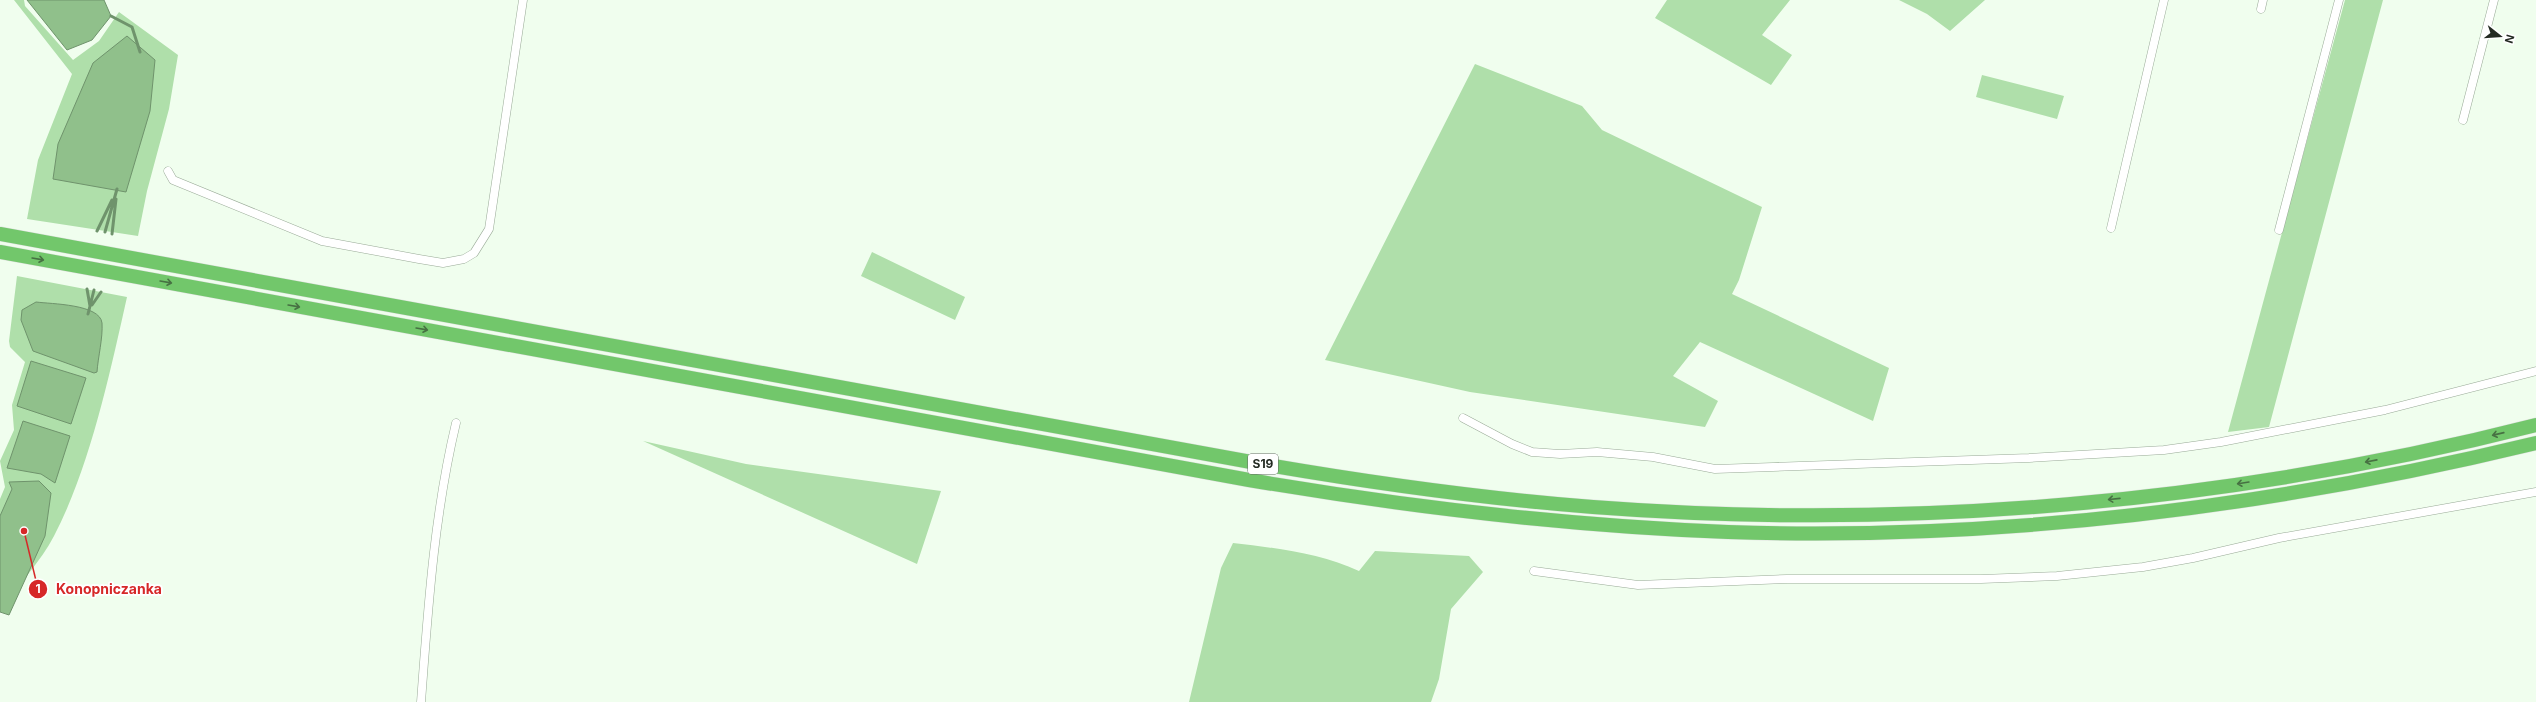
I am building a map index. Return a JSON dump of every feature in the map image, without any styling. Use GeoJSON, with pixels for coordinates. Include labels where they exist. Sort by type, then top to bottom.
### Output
{"type":"FeatureCollection","features":[{"type":"Feature","properties":{"kind":"highway","name":"S19"},"geometry":{"type":"LineString","coordinates":[[0,234],[1244,461],[1443,492],[1595,507],[1705,513],[1826,515],[1925,513],[2042,506],[2175,492],[2281,477],[2428,450],[2536,425]]}},
{"type":"Feature","properties":{"kind":"highway","name":"S19"},"geometry":{"type":"LineString","coordinates":[[0,252],[1249,480],[1410,505],[1586,524],[1731,532],[1814,533],[1955,529],[2060,522],[2183,509],[2311,490],[2426,468],[2536,443]]}},
{"type":"Feature","properties":{"kind":"street"},"geometry":{"type":"LineString","coordinates":[[168,171],[173,180],[322,241],[364,251],[443,263],[464,259],[474,253],[489,229],[523,0]]}},
{"type":"Feature","properties":{"kind":"street"},"geometry":{"type":"LineString","coordinates":[[2111,228],[2164,0]]}},
{"type":"Feature","properties":{"kind":"street"},"geometry":{"type":"LineString","coordinates":[[2261,9],[2263,0]]}},
{"type":"Feature","properties":{"kind":"street"},"geometry":{"type":"LineString","coordinates":[[2279,230],[2339,0]]}},
{"type":"Feature","properties":{"kind":"street"},"geometry":{"type":"LineString","coordinates":[[2463,120],[2494,0]]}},
{"type":"Feature","properties":{"kind":"street"},"geometry":{"type":"LineString","coordinates":[[1463,418],[1512,444],[1532,452],[1560,454],[1597,452],[1653,457],[1715,469],[2021,458],[2164,450],[2221,442],[2385,410],[2536,371]]}},
{"type":"Feature","properties":{"kind":"street"},"geometry":{"type":"LineString","coordinates":[[421,702],[434,545],[445,466],[456,424]]}},
{"type":"Feature","properties":{"kind":"street"},"geometry":{"type":"LineString","coordinates":[[1534,571],[1638,585],[1787,578],[1981,579],[2057,576],[2143,567],[2279,538],[2536,492]]}},
{"type":"Feature","properties":{"kind":"shaded area"},"geometry":{"type":"Polygon","coordinates":[[[14,0],[24,0],[25,6],[73,60],[99,41],[119,12],[178,55],[169,109],[147,191],[138,236],[27,219],[38,160],[72,74],[14,0]]]}},
{"type":"Feature","properties":{"kind":"shaded area"},"geometry":{"type":"Polygon","coordinates":[[[27,0],[104,0],[111,16],[92,40],[67,50],[27,0]]]}},
{"type":"Feature","properties":{"kind":"shaded area"},"geometry":{"type":"Polygon","coordinates":[[[1667,0],[1790,0],[1762,35],[1792,55],[1771,85],[1655,18],[1667,0]]]}},
{"type":"Feature","properties":{"kind":"shaded area"},"geometry":{"type":"Polygon","coordinates":[[[1899,0],[1985,0],[1950,31],[1927,14],[1899,0]]]}},
{"type":"Feature","properties":{"kind":"shaded area"},"geometry":{"type":"Polygon","coordinates":[[[2345,0],[2383,0],[2269,427],[2228,432],[2345,0]]]}},
{"type":"Feature","properties":{"kind":"shaded area"},"geometry":{"type":"Polygon","coordinates":[[[127,36],[155,60],[150,111],[126,192],[53,179],[58,144],[93,63],[127,36]]]}},
{"type":"Feature","properties":{"kind":"shaded area"},"geometry":{"type":"Polygon","coordinates":[[[1475,64],[1582,106],[1602,130],[1762,207],[1739,280],[1732,294],[1889,368],[1873,421],[1700,342],[1673,376],[1718,401],[1705,427],[1470,392],[1325,360],[1475,64]]]}},
{"type":"Feature","properties":{"kind":"shaded area"},"geometry":{"type":"Polygon","coordinates":[[[1982,75],[2064,96],[2057,119],[1976,97],[1982,75]]]}},
{"type":"Feature","properties":{"kind":"shaded area"},"geometry":{"type":"Polygon","coordinates":[[[872,252],[965,297],[955,320],[861,276],[872,252]]]}},
{"type":"Feature","properties":{"kind":"shaded area"},"geometry":{"type":"Polygon","coordinates":[[[17,276],[127,297],[98,419],[67,509],[49,545],[0,610],[0,499],[5,487],[0,461],[14,430],[12,405],[25,362],[10,347],[9,341],[17,276]]]}},
{"type":"Feature","properties":{"kind":"shaded area"},"geometry":{"type":"Polygon","coordinates":[[[36,302],[74,306],[93,312],[99,317],[102,323],[102,329],[97,372],[94,373],[33,351],[21,320],[22,310],[36,302]]]}},
{"type":"Feature","properties":{"kind":"shaded area"},"geometry":{"type":"Polygon","coordinates":[[[31,361],[86,378],[71,424],[17,406],[31,361]]]}},
{"type":"Feature","properties":{"kind":"shaded area"},"geometry":{"type":"Polygon","coordinates":[[[23,421],[70,436],[55,483],[41,474],[7,468],[23,421]]]}},
{"type":"Feature","properties":{"kind":"shaded area"},"geometry":{"type":"Polygon","coordinates":[[[643,441],[746,464],[941,491],[917,564],[643,441]]]}},
{"type":"Feature","properties":{"kind":"shaded area"},"geometry":{"type":"Polygon","coordinates":[[[39,481],[51,493],[45,536],[9,615],[0,612],[0,516],[12,489],[9,482],[39,481]]]}},
{"type":"Feature","properties":{"kind":"shaded area"},"geometry":{"type":"Polygon","coordinates":[[[1233,543],[1298,552],[1329,560],[1359,571],[1375,551],[1469,556],[1483,572],[1451,609],[1439,679],[1431,702],[1189,702],[1221,568],[1233,543]]]}},
{"type":"Feature","properties":{"kind":"waterway"},"geometry":{"type":"LineString","coordinates":[[111,16],[132,27],[140,52]]}},
{"type":"Feature","properties":{"kind":"waterway"},"geometry":{"type":"LineString","coordinates":[[105,232],[117,189]]}},
{"type":"Feature","properties":{"kind":"waterway"},"geometry":{"type":"LineString","coordinates":[[112,234],[116,199]]}},
{"type":"Feature","properties":{"kind":"waterway"},"geometry":{"type":"LineString","coordinates":[[97,231],[112,200]]}},
{"type":"Feature","properties":{"kind":"waterway"},"geometry":{"type":"LineString","coordinates":[[87,289],[90,306]]}},
{"type":"Feature","properties":{"kind":"waterway"},"geometry":{"type":"LineString","coordinates":[[88,314],[94,290]]}},
{"type":"Feature","properties":{"kind":"waterway"},"geometry":{"type":"LineString","coordinates":[[92,305],[101,292]]}},
{"type":"Feature","properties":{"kind":"place","name":"Konopniczanka"},"geometry":{"type":"Point","coordinates":[24,531]}}]}
